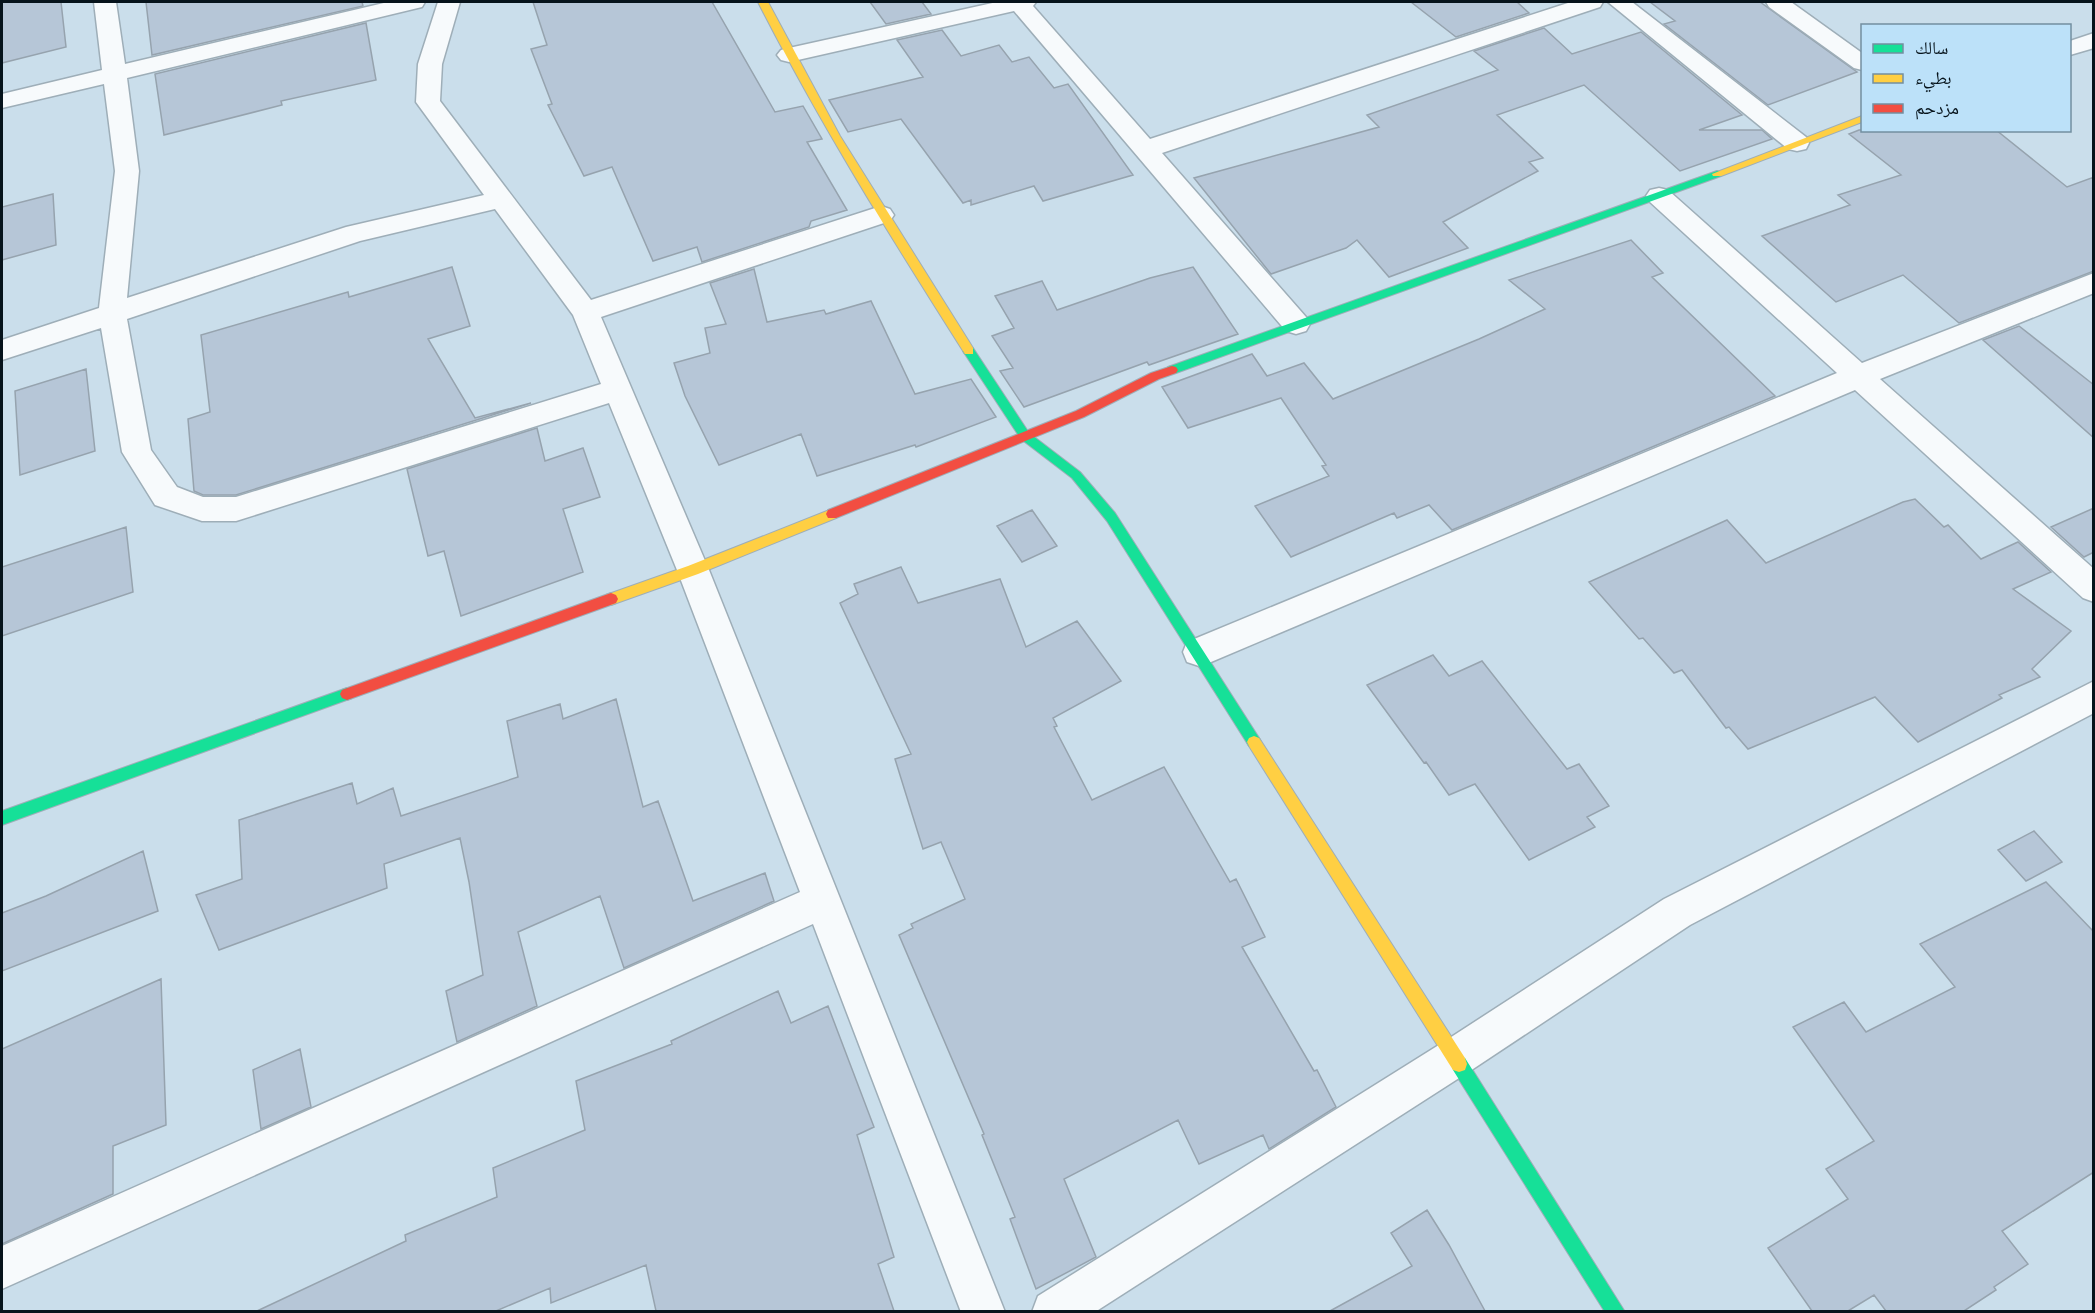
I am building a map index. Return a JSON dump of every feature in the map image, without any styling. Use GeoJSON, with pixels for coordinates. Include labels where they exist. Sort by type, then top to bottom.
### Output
{"type":"FeatureCollection","features":[{"type":"Feature","properties":{"kind":"street"},"geometry":{"type":"LineString","coordinates":[[105,2],[127,171],[112,314],[137,452],[166,496],[202,509],[236,509],[617,390]]}},
{"type":"Feature","properties":{"kind":"street"},"geometry":{"type":"LineString","coordinates":[[2,101],[414,2]]}},
{"type":"Feature","properties":{"kind":"street"},"geometry":{"type":"LineString","coordinates":[[450,2],[428,73],[426,88],[428,102],[585,312],[693,570],[983,1311]]}},
{"type":"Feature","properties":{"kind":"street"},"geometry":{"type":"LineString","coordinates":[[763,2],[789,55],[881,215],[1025,436],[1076,476],[1111,517],[1199,652],[1616,1311]]}},
{"type":"Feature","properties":{"kind":"street"},"geometry":{"type":"LineString","coordinates":[[789,55],[1022,2],[1144,150],[1296,324]]}},
{"type":"Feature","properties":{"kind":"street"},"geometry":{"type":"LineString","coordinates":[[1144,150],[1592,2]]}},
{"type":"Feature","properties":{"kind":"street"},"geometry":{"type":"LineString","coordinates":[[1619,2],[1797,143]]}},
{"type":"Feature","properties":{"kind":"street"},"geometry":{"type":"LineString","coordinates":[[1777,2],[1861,62]]}},
{"type":"Feature","properties":{"kind":"street"},"geometry":{"type":"LineString","coordinates":[[2071,48],[2094,40]]}},
{"type":"Feature","properties":{"kind":"street"},"geometry":{"type":"LineString","coordinates":[[2,818],[693,570],[1080,414],[1155,376],[1659,196],[1861,120]]}},
{"type":"Feature","properties":{"kind":"street"},"geometry":{"type":"LineString","coordinates":[[1659,196],[2094,589]]}},
{"type":"Feature","properties":{"kind":"street"},"geometry":{"type":"LineString","coordinates":[[2,350],[355,234],[502,199]]}},
{"type":"Feature","properties":{"kind":"street"},"geometry":{"type":"LineString","coordinates":[[585,312],[881,215]]}},
{"type":"Feature","properties":{"kind":"street"},"geometry":{"type":"LineString","coordinates":[[1199,652],[1859,376],[2094,282]]}},
{"type":"Feature","properties":{"kind":"street"},"geometry":{"type":"LineString","coordinates":[[1054,1311],[1456,1057],[1677,912],[2094,696]]}},
{"type":"Feature","properties":{"kind":"street"},"geometry":{"type":"LineString","coordinates":[[2,1268],[822,900]]}},
{"type":"Feature","properties":{"kind":"building"},"geometry":{"type":"Polygon","coordinates":[[[2,2],[61,2],[66,47],[2,63],[2,2]]]}},
{"type":"Feature","properties":{"kind":"building"},"geometry":{"type":"Polygon","coordinates":[[[146,2],[362,2],[363,6],[152,55],[146,2]]]}},
{"type":"Feature","properties":{"kind":"building"},"geometry":{"type":"Polygon","coordinates":[[[533,2],[712,2],[775,112],[803,106],[822,139],[807,142],[847,210],[811,221],[809,227],[702,262],[697,247],[653,261],[612,167],[584,176],[548,105],[552,104],[531,49],[547,45],[533,2]]]}},
{"type":"Feature","properties":{"kind":"building"},"geometry":{"type":"Polygon","coordinates":[[[870,2],[922,2],[931,14],[886,24],[870,2]]]}},
{"type":"Feature","properties":{"kind":"building"},"geometry":{"type":"Polygon","coordinates":[[[1411,2],[1517,2],[1529,13],[1456,37],[1411,2]]]}},
{"type":"Feature","properties":{"kind":"building"},"geometry":{"type":"Polygon","coordinates":[[[1650,2],[1760,2],[1857,72],[1768,105],[1664,24],[1675,21],[1650,2]]]}},
{"type":"Feature","properties":{"kind":"building"},"geometry":{"type":"Polygon","coordinates":[[[366,23],[376,80],[281,101],[282,105],[164,135],[155,74],[366,23]]]}},
{"type":"Feature","properties":{"kind":"building"},"geometry":{"type":"Polygon","coordinates":[[[1544,28],[1572,54],[1641,32],[1742,115],[1699,130],[1762,130],[1772,139],[1680,171],[1584,85],[1497,115],[1543,158],[1529,162],[1538,171],[1443,222],[1468,248],[1389,277],[1357,240],[1346,248],[1271,274],[1194,178],[1379,127],[1367,115],[1498,70],[1474,51],[1544,28]]]}},
{"type":"Feature","properties":{"kind":"building"},"geometry":{"type":"Polygon","coordinates":[[[942,30],[961,56],[999,45],[1012,62],[1029,57],[1054,88],[1068,84],[1133,175],[1043,201],[1034,186],[971,205],[971,200],[963,203],[901,119],[848,132],[829,100],[923,77],[897,40],[942,30]]]}},
{"type":"Feature","properties":{"kind":"building"},"geometry":{"type":"Polygon","coordinates":[[[1859,130],[1861,132],[1998,132],[2067,187],[2094,177],[2094,271],[1959,323],[1903,275],[1836,302],[1762,236],[1850,205],[1838,195],[1901,175],[1849,134],[1859,130]]]}},
{"type":"Feature","properties":{"kind":"building"},"geometry":{"type":"Polygon","coordinates":[[[53,194],[56,245],[2,260],[2,207],[53,194]]]}},
{"type":"Feature","properties":{"kind":"building"},"geometry":{"type":"Polygon","coordinates":[[[1631,240],[1663,273],[1652,277],[1775,396],[1452,530],[1429,505],[1397,518],[1394,513],[1291,557],[1255,506],[1329,476],[1322,466],[1326,465],[1281,398],[1188,428],[1162,387],[1252,354],[1267,376],[1304,363],[1333,399],[1479,339],[1545,309],[1509,280],[1631,240]]]}},
{"type":"Feature","properties":{"kind":"building"},"geometry":{"type":"Polygon","coordinates":[[[452,267],[470,326],[428,339],[475,418],[531,403],[236,495],[203,495],[194,491],[188,419],[210,412],[201,335],[348,292],[349,297],[452,267]]]}},
{"type":"Feature","properties":{"kind":"building"},"geometry":{"type":"Polygon","coordinates":[[[1193,267],[1238,334],[1149,365],[1147,362],[1024,407],[1000,371],[1013,368],[992,336],[1014,328],[995,296],[1042,281],[1057,310],[1150,278],[1193,267]]]}},
{"type":"Feature","properties":{"kind":"building"},"geometry":{"type":"Polygon","coordinates":[[[754,269],[767,322],[824,310],[826,314],[871,301],[915,394],[971,379],[996,417],[916,447],[915,445],[817,476],[801,434],[719,465],[685,396],[674,363],[710,353],[705,328],[726,324],[710,283],[754,269]]]}},
{"type":"Feature","properties":{"kind":"building"},"geometry":{"type":"Polygon","coordinates":[[[2019,326],[2094,385],[2094,438],[1983,340],[2019,326]]]}},
{"type":"Feature","properties":{"kind":"building"},"geometry":{"type":"Polygon","coordinates":[[[86,369],[95,451],[20,475],[15,391],[86,369]]]}},
{"type":"Feature","properties":{"kind":"building"},"geometry":{"type":"Polygon","coordinates":[[[537,428],[545,461],[583,448],[600,497],[563,509],[583,572],[461,616],[444,551],[428,556],[407,469],[537,428]]]}},
{"type":"Feature","properties":{"kind":"building"},"geometry":{"type":"Polygon","coordinates":[[[1915,499],[1944,527],[1948,525],[1981,559],[2018,542],[2051,572],[2013,589],[2071,631],[2032,669],[2040,677],[1999,695],[2002,698],[1918,742],[1875,697],[1748,749],[1729,727],[1726,728],[1682,670],[1674,673],[1643,638],[1639,639],[1589,582],[1727,520],[1766,563],[1903,502],[1915,499]]]}},
{"type":"Feature","properties":{"kind":"building"},"geometry":{"type":"Polygon","coordinates":[[[2094,508],[2094,552],[2084,557],[2051,527],[2094,508]]]}},
{"type":"Feature","properties":{"kind":"building"},"geometry":{"type":"Polygon","coordinates":[[[1032,510],[1057,546],[1022,562],[997,526],[1032,510]]]}},
{"type":"Feature","properties":{"kind":"building"},"geometry":{"type":"Polygon","coordinates":[[[126,527],[133,592],[2,636],[2,567],[126,527]]]}},
{"type":"Feature","properties":{"kind":"building"},"geometry":{"type":"Polygon","coordinates":[[[901,567],[918,603],[1000,579],[1026,647],[1077,621],[1121,681],[1053,718],[1057,726],[1054,727],[1092,800],[1164,767],[1230,882],[1236,879],[1265,937],[1242,947],[1314,1071],[1317,1070],[1336,1107],[1269,1149],[1263,1135],[1199,1164],[1178,1120],[1064,1179],[1096,1257],[1036,1289],[1010,1219],[1015,1217],[982,1135],[984,1134],[899,935],[913,928],[911,924],[965,899],[941,842],[923,849],[895,759],[911,754],[840,603],[858,594],[854,584],[901,567]]]}},
{"type":"Feature","properties":{"kind":"building"},"geometry":{"type":"Polygon","coordinates":[[[1433,655],[1449,676],[1482,661],[1567,769],[1579,764],[1609,806],[1587,817],[1595,827],[1529,860],[1475,784],[1449,795],[1367,685],[1433,655]]]}},
{"type":"Feature","properties":{"kind":"building"},"geometry":{"type":"Polygon","coordinates":[[[616,699],[643,807],[658,801],[693,901],[765,873],[774,901],[624,968],[600,896],[518,932],[537,1006],[457,1042],[446,991],[483,975],[460,838],[384,864],[387,888],[219,950],[196,895],[242,879],[239,820],[352,783],[357,804],[393,788],[401,816],[518,777],[507,721],[560,704],[563,719],[616,699]]]}},
{"type":"Feature","properties":{"kind":"building"},"geometry":{"type":"Polygon","coordinates":[[[2034,831],[2062,862],[2026,881],[1998,850],[2034,831]]]}},
{"type":"Feature","properties":{"kind":"building"},"geometry":{"type":"Polygon","coordinates":[[[143,851],[158,911],[2,971],[2,913],[46,896],[143,851]]]}},
{"type":"Feature","properties":{"kind":"building"},"geometry":{"type":"Polygon","coordinates":[[[2046,882],[2094,932],[2094,1172],[2002,1231],[2028,1264],[1994,1287],[1996,1290],[1964,1311],[1886,1311],[1874,1295],[1848,1311],[1812,1311],[1768,1248],[1848,1199],[1826,1169],[1874,1141],[1793,1027],[1844,1002],[1866,1032],[1955,987],[1920,944],[2046,882]]]}},
{"type":"Feature","properties":{"kind":"building"},"geometry":{"type":"Polygon","coordinates":[[[161,979],[166,1125],[113,1146],[113,1194],[2,1244],[2,1049],[161,979]]]}},
{"type":"Feature","properties":{"kind":"building"},"geometry":{"type":"Polygon","coordinates":[[[778,991],[791,1023],[828,1006],[874,1127],[857,1135],[894,1257],[878,1264],[894,1311],[656,1311],[646,1265],[551,1303],[550,1288],[496,1311],[257,1311],[406,1241],[405,1235],[497,1197],[493,1168],[585,1130],[576,1081],[672,1044],[671,1041],[778,991]]]}},
{"type":"Feature","properties":{"kind":"building"},"geometry":{"type":"Polygon","coordinates":[[[300,1049],[311,1107],[261,1129],[253,1070],[300,1049]]]}},
{"type":"Feature","properties":{"kind":"building"},"geometry":{"type":"Polygon","coordinates":[[[1427,1210],[1485,1311],[1330,1311],[1412,1266],[1391,1233],[1427,1210]]]}},
{"type":"Feature","properties":{"kind":"traffic: fast"},"geometry":{"type":"LineString","coordinates":[[1172,370],[1717,174]]}},
{"type":"Feature","properties":{"kind":"traffic: fast"},"geometry":{"type":"LineString","coordinates":[[969,351],[1025,436],[1076,475],[1111,517],[1254,742]]}},
{"type":"Feature","properties":{"kind":"traffic: fast"},"geometry":{"type":"LineString","coordinates":[[2,818],[347,694]]}},
{"type":"Feature","properties":{"kind":"traffic: fast"},"geometry":{"type":"LineString","coordinates":[[1459,1064],[1616,1312]]}},
{"type":"Feature","properties":{"kind":"traffic: slow"},"geometry":{"type":"LineString","coordinates":[[763,2],[835,136],[969,351]]}},
{"type":"Feature","properties":{"kind":"traffic: slow"},"geometry":{"type":"LineString","coordinates":[[1717,174],[1861,119]]}},
{"type":"Feature","properties":{"kind":"traffic: slow"},"geometry":{"type":"LineString","coordinates":[[611,599],[693,570],[832,514]]}},
{"type":"Feature","properties":{"kind":"traffic: slow"},"geometry":{"type":"LineString","coordinates":[[1254,742],[1459,1064]]}},
{"type":"Feature","properties":{"kind":"traffic: jam"},"geometry":{"type":"LineString","coordinates":[[832,514],[1080,414],[1155,376],[1172,370]]}},
{"type":"Feature","properties":{"kind":"traffic: jam"},"geometry":{"type":"LineString","coordinates":[[347,694],[611,599]]}}]}
